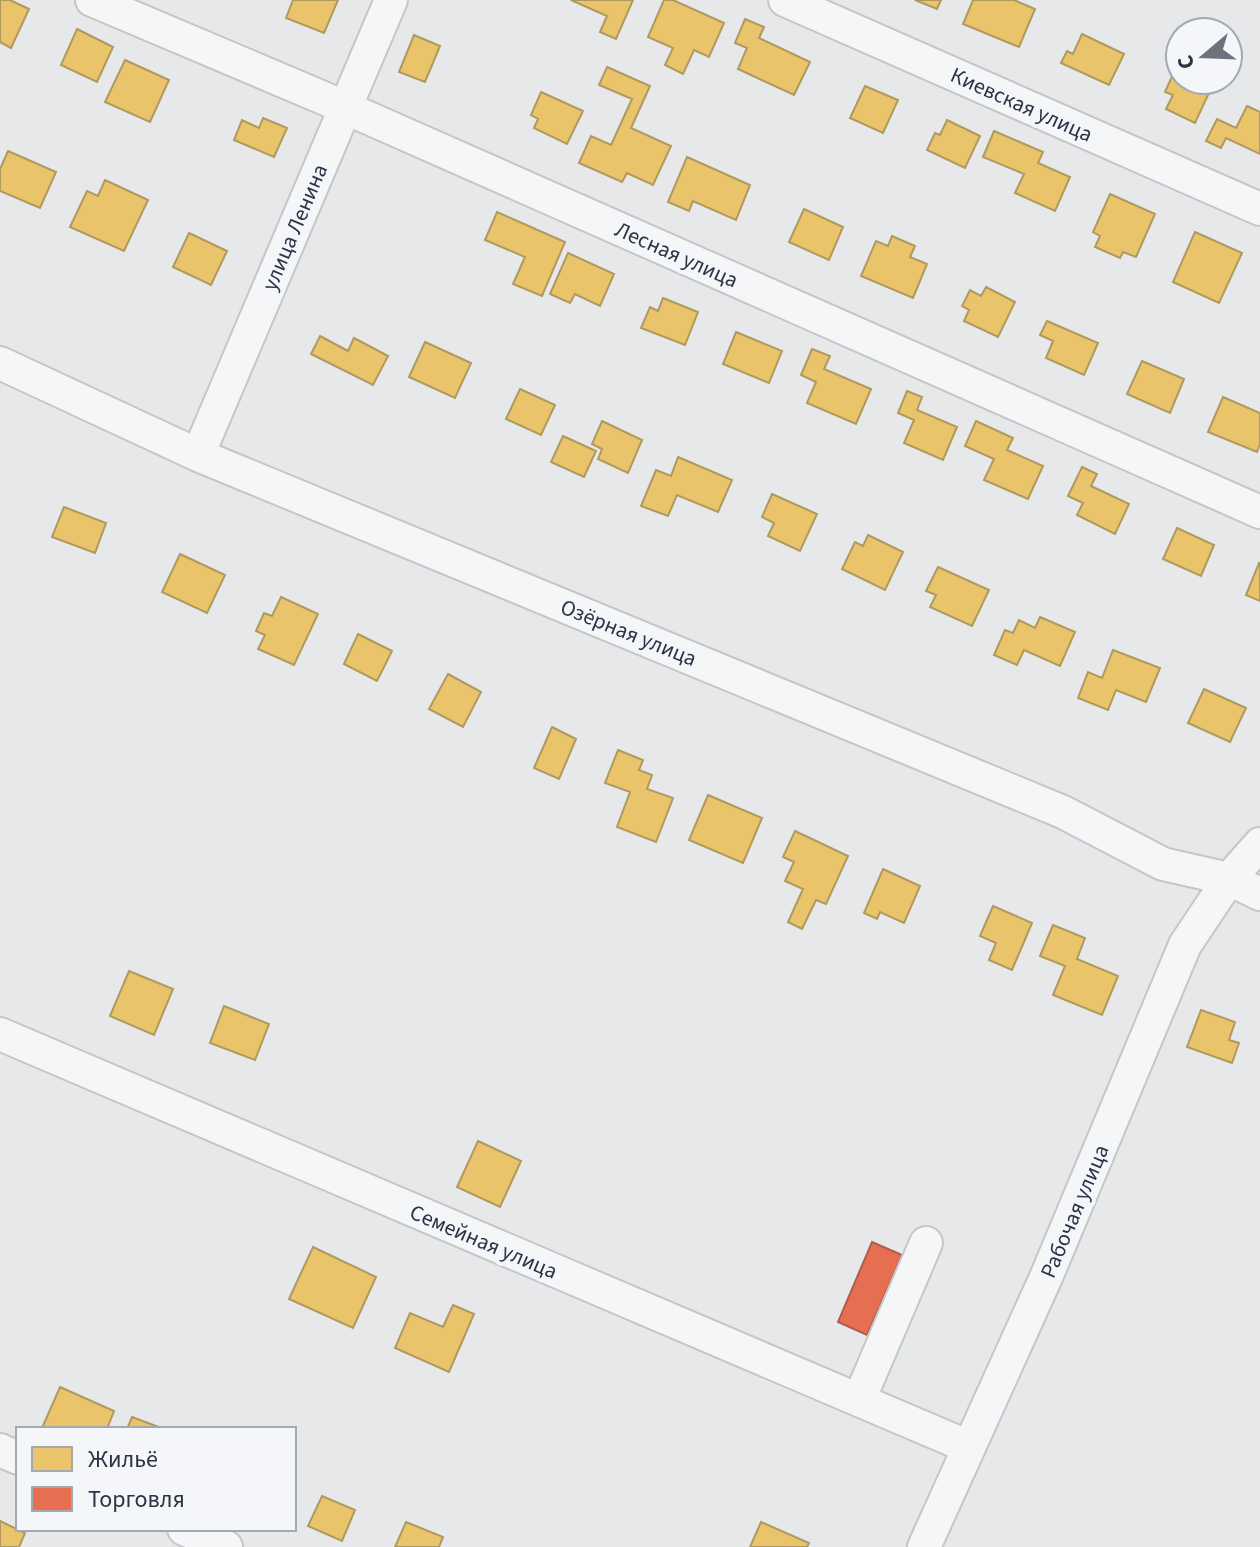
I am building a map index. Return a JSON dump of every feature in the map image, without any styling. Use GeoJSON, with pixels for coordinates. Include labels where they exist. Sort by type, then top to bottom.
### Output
{"type":"FeatureCollection","features":[{"type":"Feature","properties":{"kind":"street","name":"Лесная улица"},"geometry":{"type":"LineString","coordinates":[[92,0],[1260,512]]}},
{"type":"Feature","properties":{"kind":"street","name":"улица Ленина"},"geometry":{"type":"LineString","coordinates":[[198,455],[391,0]]}},
{"type":"Feature","properties":{"kind":"street","name":"Киевская улица"},"geometry":{"type":"LineString","coordinates":[[785,0],[1260,209]]}},
{"type":"Feature","properties":{"kind":"street","name":"Озёрная улица"},"geometry":{"type":"LineString","coordinates":[[0,363],[198,455],[1063,812],[1163,864],[1229,879],[1260,894]]}},
{"type":"Feature","properties":{"kind":"street","name":"Рабочая улица"},"geometry":{"type":"LineString","coordinates":[[924,1547],[1047,1275],[1185,945],[1229,879],[1260,844]]}},
{"type":"Feature","properties":{"kind":"street","name":"Семейная улица"},"geometry":{"type":"LineString","coordinates":[[0,1034],[969,1447]]}},
{"type":"Feature","properties":{"kind":"street"},"geometry":{"type":"LineString","coordinates":[[859,1400],[926,1243]]}},
{"type":"Feature","properties":{"kind":"street"},"geometry":{"type":"LineString","coordinates":[[189,1531],[226,1547]]}},
{"type":"Feature","properties":{"kind":"building: Жильё"},"geometry":{"type":"Polygon","coordinates":[[[0,0],[10,0],[29,9],[11,48],[0,42],[0,0]]]}},
{"type":"Feature","properties":{"kind":"building: Жильё"},"geometry":{"type":"Polygon","coordinates":[[[293,0],[338,0],[324,33],[286,18],[293,0]]]}},
{"type":"Feature","properties":{"kind":"building: Жильё"},"geometry":{"type":"Polygon","coordinates":[[[571,0],[633,0],[616,39],[600,32],[607,16],[571,0]]]}},
{"type":"Feature","properties":{"kind":"building: Жильё"},"geometry":{"type":"Polygon","coordinates":[[[664,0],[673,0],[724,23],[709,57],[694,50],[683,74],[665,65],[673,48],[648,37],[664,0]]]}},
{"type":"Feature","properties":{"kind":"building: Жильё"},"geometry":{"type":"Polygon","coordinates":[[[915,0],[941,0],[937,9],[915,0]]]}},
{"type":"Feature","properties":{"kind":"building: Жильё"},"geometry":{"type":"Polygon","coordinates":[[[973,0],[1014,0],[1035,9],[1019,47],[963,24],[973,0]]]}},
{"type":"Feature","properties":{"kind":"building: Жильё"},"geometry":{"type":"Polygon","coordinates":[[[745,19],[764,27],[759,38],[810,62],[794,95],[738,69],[747,48],[735,43],[745,19]]]}},
{"type":"Feature","properties":{"kind":"building: Жильё"},"geometry":{"type":"Polygon","coordinates":[[[77,29],[113,47],[97,82],[61,65],[77,29]]]}},
{"type":"Feature","properties":{"kind":"building: Жильё"},"geometry":{"type":"Polygon","coordinates":[[[1082,34],[1124,54],[1109,85],[1061,63],[1067,51],[1073,54],[1082,34]]]}},
{"type":"Feature","properties":{"kind":"building: Жильё"},"geometry":{"type":"Polygon","coordinates":[[[414,35],[440,46],[425,82],[399,72],[414,35]]]}},
{"type":"Feature","properties":{"kind":"building: Жильё"},"geometry":{"type":"Polygon","coordinates":[[[125,60],[169,80],[150,122],[105,102],[125,60]]]}},
{"type":"Feature","properties":{"kind":"building: Жильё"},"geometry":{"type":"Polygon","coordinates":[[[607,67],[650,86],[631,128],[671,146],[653,185],[627,173],[622,182],[579,163],[591,136],[611,145],[632,99],[599,85],[607,67]]]}},
{"type":"Feature","properties":{"kind":"building: Жильё"},"geometry":{"type":"Polygon","coordinates":[[[865,86],[898,100],[883,133],[850,118],[865,86]]]}},
{"type":"Feature","properties":{"kind":"building: Жильё"},"geometry":{"type":"Polygon","coordinates":[[[541,92],[583,111],[567,144],[534,128],[538,119],[531,115],[541,92]]]}},
{"type":"Feature","properties":{"kind":"building: Жильё"},"geometry":{"type":"Polygon","coordinates":[[[1172,96],[1208,96],[1195,123],[1166,109],[1172,96]]]}},
{"type":"Feature","properties":{"kind":"building: Жильё"},"geometry":{"type":"Polygon","coordinates":[[[1247,106],[1260,112],[1260,154],[1226,138],[1221,148],[1206,141],[1217,119],[1236,128],[1247,106]]]}},
{"type":"Feature","properties":{"kind":"building: Жильё"},"geometry":{"type":"Polygon","coordinates":[[[263,118],[287,128],[274,157],[234,140],[242,120],[259,128],[263,118]]]}},
{"type":"Feature","properties":{"kind":"building: Жильё"},"geometry":{"type":"Polygon","coordinates":[[[947,120],[980,136],[965,168],[927,150],[935,133],[940,135],[947,120]]]}},
{"type":"Feature","properties":{"kind":"building: Жильё"},"geometry":{"type":"Polygon","coordinates":[[[994,131],[1043,152],[1038,163],[1070,177],[1055,211],[1015,193],[1024,174],[983,157],[994,131]]]}},
{"type":"Feature","properties":{"kind":"building: Жильё"},"geometry":{"type":"Polygon","coordinates":[[[8,151],[56,172],[40,208],[0,191],[0,169],[8,151]]]}},
{"type":"Feature","properties":{"kind":"building: Жильё"},"geometry":{"type":"Polygon","coordinates":[[[687,157],[750,185],[736,220],[693,201],[689,211],[668,202],[687,157]]]}},
{"type":"Feature","properties":{"kind":"building: Жильё"},"geometry":{"type":"Polygon","coordinates":[[[105,180],[148,200],[124,251],[70,227],[87,191],[98,196],[105,180]]]}},
{"type":"Feature","properties":{"kind":"building: Жильё"},"geometry":{"type":"Polygon","coordinates":[[[1110,194],[1155,214],[1136,257],[1123,252],[1120,258],[1095,247],[1100,236],[1093,232],[1110,194]]]}},
{"type":"Feature","properties":{"kind":"building: Жильё"},"geometry":{"type":"Polygon","coordinates":[[[804,209],[843,227],[829,260],[789,242],[804,209]]]}},
{"type":"Feature","properties":{"kind":"building: Жильё"},"geometry":{"type":"Polygon","coordinates":[[[497,212],[565,242],[542,296],[513,284],[525,257],[485,240],[497,212]]]}},
{"type":"Feature","properties":{"kind":"building: Жильё"},"geometry":{"type":"Polygon","coordinates":[[[1195,232],[1242,253],[1219,303],[1173,282],[1195,232]]]}},
{"type":"Feature","properties":{"kind":"building: Жильё"},"geometry":{"type":"Polygon","coordinates":[[[189,233],[227,251],[211,285],[173,267],[189,233]]]}},
{"type":"Feature","properties":{"kind":"building: Жильё"},"geometry":{"type":"Polygon","coordinates":[[[892,236],[915,246],[910,257],[927,264],[913,298],[861,276],[876,241],[888,246],[892,236]]]}},
{"type":"Feature","properties":{"kind":"building: Жильё"},"geometry":{"type":"Polygon","coordinates":[[[568,253],[614,274],[600,306],[575,294],[570,303],[550,294],[568,253]]]}},
{"type":"Feature","properties":{"kind":"building: Жильё"},"geometry":{"type":"Polygon","coordinates":[[[986,287],[1015,302],[998,337],[964,321],[969,310],[962,306],[970,290],[981,296],[986,287]]]}},
{"type":"Feature","properties":{"kind":"building: Жильё"},"geometry":{"type":"Polygon","coordinates":[[[663,298],[698,312],[685,345],[641,328],[650,307],[658,311],[663,298]]]}},
{"type":"Feature","properties":{"kind":"building: Жильё"},"geometry":{"type":"Polygon","coordinates":[[[1047,321],[1098,343],[1084,375],[1046,358],[1053,341],[1040,335],[1047,321]]]}},
{"type":"Feature","properties":{"kind":"building: Жильё"},"geometry":{"type":"Polygon","coordinates":[[[736,332],[782,351],[769,383],[723,364],[736,332]]]}},
{"type":"Feature","properties":{"kind":"building: Жильё"},"geometry":{"type":"Polygon","coordinates":[[[320,336],[348,351],[354,338],[388,356],[373,385],[311,354],[320,336]]]}},
{"type":"Feature","properties":{"kind":"building: Жильё"},"geometry":{"type":"Polygon","coordinates":[[[425,342],[471,363],[455,398],[409,377],[425,342]]]}},
{"type":"Feature","properties":{"kind":"building: Жильё"},"geometry":{"type":"Polygon","coordinates":[[[812,349],[830,356],[824,369],[871,389],[856,424],[807,403],[816,382],[801,375],[812,349]]]}},
{"type":"Feature","properties":{"kind":"building: Жильё"},"geometry":{"type":"Polygon","coordinates":[[[1142,361],[1184,379],[1170,413],[1127,394],[1142,361]]]}},
{"type":"Feature","properties":{"kind":"building: Жильё"},"geometry":{"type":"Polygon","coordinates":[[[520,389],[555,405],[541,435],[506,419],[520,389]]]}},
{"type":"Feature","properties":{"kind":"building: Жильё"},"geometry":{"type":"Polygon","coordinates":[[[907,391],[922,397],[917,410],[957,427],[943,460],[904,443],[914,420],[898,413],[907,391]]]}},
{"type":"Feature","properties":{"kind":"building: Жильё"},"geometry":{"type":"Polygon","coordinates":[[[1223,397],[1260,413],[1257,452],[1208,432],[1223,397]]]}},
{"type":"Feature","properties":{"kind":"building: Жильё"},"geometry":{"type":"Polygon","coordinates":[[[602,421],[642,440],[628,473],[598,459],[602,449],[592,444],[602,421]]]}},
{"type":"Feature","properties":{"kind":"building: Жильё"},"geometry":{"type":"Polygon","coordinates":[[[976,421],[1013,438],[1007,450],[1043,466],[1028,499],[984,480],[994,459],[965,446],[976,421]]]}},
{"type":"Feature","properties":{"kind":"building: Жильё"},"geometry":{"type":"Polygon","coordinates":[[[563,436],[596,451],[584,477],[551,462],[563,436]]]}},
{"type":"Feature","properties":{"kind":"building: Жильё"},"geometry":{"type":"Polygon","coordinates":[[[678,457],[732,480],[718,512],[677,495],[668,516],[641,506],[656,470],[671,476],[678,457]]]}},
{"type":"Feature","properties":{"kind":"building: Жильё"},"geometry":{"type":"Polygon","coordinates":[[[1082,467],[1097,474],[1091,486],[1129,504],[1115,534],[1077,515],[1083,503],[1068,496],[1082,467]]]}},
{"type":"Feature","properties":{"kind":"building: Жильё"},"geometry":{"type":"Polygon","coordinates":[[[772,494],[817,514],[800,551],[768,536],[774,523],[762,517],[772,494]]]}},
{"type":"Feature","properties":{"kind":"building: Жильё"},"geometry":{"type":"Polygon","coordinates":[[[64,507],[106,523],[95,553],[52,537],[64,507]]]}},
{"type":"Feature","properties":{"kind":"building: Жильё"},"geometry":{"type":"Polygon","coordinates":[[[1177,528],[1214,545],[1201,576],[1163,559],[1177,528]]]}},
{"type":"Feature","properties":{"kind":"building: Жильё"},"geometry":{"type":"Polygon","coordinates":[[[868,535],[903,552],[885,590],[842,569],[855,542],[863,546],[868,535]]]}},
{"type":"Feature","properties":{"kind":"building: Жильё"},"geometry":{"type":"Polygon","coordinates":[[[180,554],[225,575],[207,613],[162,592],[180,554]]]}},
{"type":"Feature","properties":{"kind":"building: Жильё"},"geometry":{"type":"Polygon","coordinates":[[[1260,564],[1260,601],[1246,595],[1260,564]]]}},
{"type":"Feature","properties":{"kind":"building: Жильё"},"geometry":{"type":"Polygon","coordinates":[[[938,567],[989,590],[972,626],[930,607],[936,595],[926,591],[938,567]]]}},
{"type":"Feature","properties":{"kind":"building: Жильё"},"geometry":{"type":"Polygon","coordinates":[[[281,597],[318,614],[294,665],[258,649],[265,635],[256,631],[264,613],[272,616],[281,597]]]}},
{"type":"Feature","properties":{"kind":"building: Жильё"},"geometry":{"type":"Polygon","coordinates":[[[1040,617],[1075,632],[1060,666],[1024,650],[1017,665],[994,655],[1005,630],[1013,633],[1019,620],[1035,628],[1040,617]]]}},
{"type":"Feature","properties":{"kind":"building: Жильё"},"geometry":{"type":"Polygon","coordinates":[[[358,634],[392,651],[377,681],[344,664],[358,634]]]}},
{"type":"Feature","properties":{"kind":"building: Жильё"},"geometry":{"type":"Polygon","coordinates":[[[1113,650],[1160,668],[1146,702],[1116,690],[1108,710],[1078,698],[1088,672],[1102,678],[1113,650]]]}},
{"type":"Feature","properties":{"kind":"building: Жильё"},"geometry":{"type":"Polygon","coordinates":[[[448,674],[481,692],[463,727],[429,709],[448,674]]]}},
{"type":"Feature","properties":{"kind":"building: Жильё"},"geometry":{"type":"Polygon","coordinates":[[[1204,689],[1246,708],[1230,742],[1188,723],[1204,689]]]}},
{"type":"Feature","properties":{"kind":"building: Жильё"},"geometry":{"type":"Polygon","coordinates":[[[552,727],[576,739],[559,779],[534,768],[552,727]]]}},
{"type":"Feature","properties":{"kind":"building: Жильё"},"geometry":{"type":"Polygon","coordinates":[[[618,750],[643,760],[639,770],[652,775],[647,789],[673,798],[656,842],[617,827],[630,792],[605,783],[618,750]]]}},
{"type":"Feature","properties":{"kind":"building: Жильё"},"geometry":{"type":"Polygon","coordinates":[[[708,795],[762,818],[743,863],[689,840],[708,795]]]}},
{"type":"Feature","properties":{"kind":"building: Жильё"},"geometry":{"type":"Polygon","coordinates":[[[795,831],[848,856],[826,904],[816,900],[802,929],[788,922],[803,889],[785,881],[794,862],[783,857],[795,831]]]}},
{"type":"Feature","properties":{"kind":"building: Жильё"},"geometry":{"type":"Polygon","coordinates":[[[883,869],[920,886],[904,923],[880,912],[877,919],[864,913],[883,869]]]}},
{"type":"Feature","properties":{"kind":"building: Жильё"},"geometry":{"type":"Polygon","coordinates":[[[993,906],[1032,923],[1012,970],[989,960],[996,943],[980,936],[993,906]]]}},
{"type":"Feature","properties":{"kind":"building: Жильё"},"geometry":{"type":"Polygon","coordinates":[[[1053,925],[1085,938],[1077,959],[1118,976],[1102,1015],[1053,995],[1065,966],[1040,956],[1053,925]]]}},
{"type":"Feature","properties":{"kind":"building: Жильё"},"geometry":{"type":"Polygon","coordinates":[[[129,971],[173,989],[154,1035],[110,1016],[129,971]]]}},
{"type":"Feature","properties":{"kind":"building: Жильё"},"geometry":{"type":"Polygon","coordinates":[[[224,1006],[269,1024],[255,1060],[210,1043],[224,1006]]]}},
{"type":"Feature","properties":{"kind":"building: Жильё"},"geometry":{"type":"Polygon","coordinates":[[[1201,1010],[1235,1022],[1229,1040],[1239,1043],[1232,1063],[1187,1047],[1201,1010]]]}},
{"type":"Feature","properties":{"kind":"building: Жильё"},"geometry":{"type":"Polygon","coordinates":[[[478,1141],[521,1161],[500,1207],[457,1187],[478,1141]]]}},
{"type":"Feature","properties":{"kind":"building: Жильё"},"geometry":{"type":"Polygon","coordinates":[[[313,1247],[376,1277],[353,1328],[289,1299],[313,1247]]]}},
{"type":"Feature","properties":{"kind":"building: Жильё"},"geometry":{"type":"Polygon","coordinates":[[[453,1305],[474,1314],[449,1372],[395,1348],[410,1313],[443,1327],[453,1305]]]}},
{"type":"Feature","properties":{"kind":"building: Жильё"},"geometry":{"type":"Polygon","coordinates":[[[60,1387],[114,1411],[108,1427],[42,1427],[60,1387]]]}},
{"type":"Feature","properties":{"kind":"building: Жильё"},"geometry":{"type":"Polygon","coordinates":[[[132,1417],[159,1427],[128,1427],[132,1417]]]}},
{"type":"Feature","properties":{"kind":"building: Жильё"},"geometry":{"type":"Polygon","coordinates":[[[322,1496],[355,1510],[342,1541],[308,1526],[322,1496]]]}},
{"type":"Feature","properties":{"kind":"building: Жильё"},"geometry":{"type":"Polygon","coordinates":[[[0,1521],[25,1533],[19,1547],[0,1547],[0,1521]]]}},
{"type":"Feature","properties":{"kind":"building: Жильё"},"geometry":{"type":"Polygon","coordinates":[[[406,1522],[443,1537],[439,1547],[395,1547],[406,1522]]]}},
{"type":"Feature","properties":{"kind":"building: Жильё"},"geometry":{"type":"Polygon","coordinates":[[[761,1522],[809,1543],[807,1547],[750,1547],[761,1522]]]}},
{"type":"Feature","properties":{"kind":"building: Торговля"},"geometry":{"type":"Polygon","coordinates":[[[872,1242],[902,1255],[867,1335],[838,1322],[872,1242]]]}}]}
